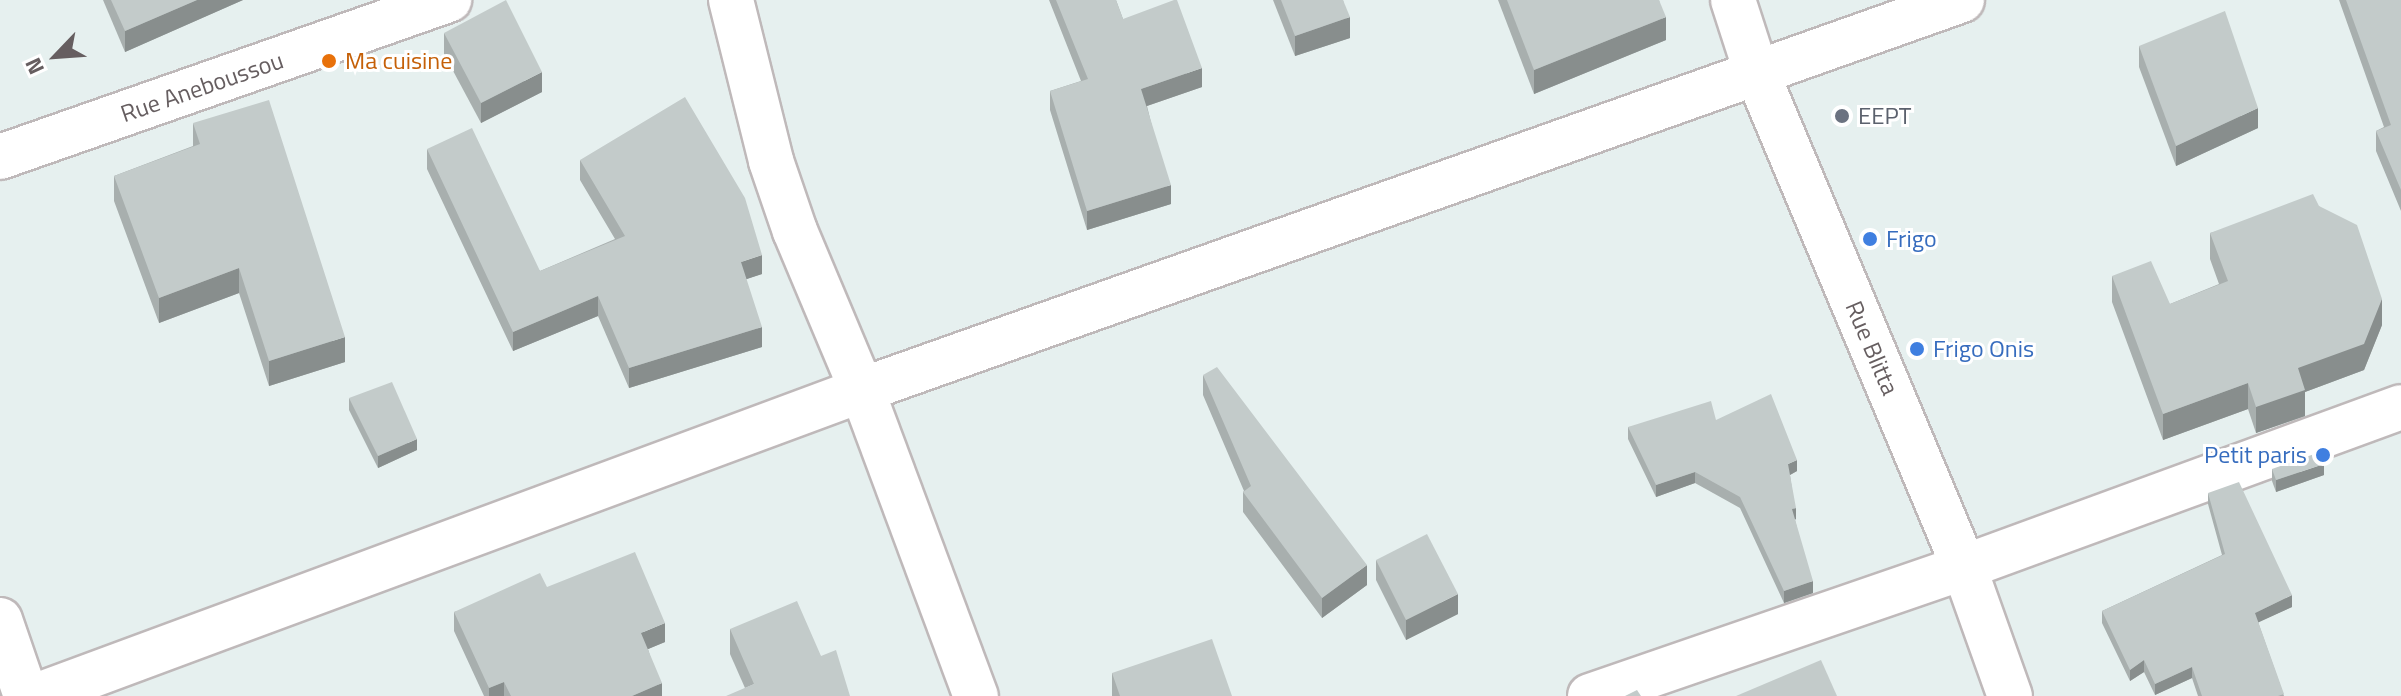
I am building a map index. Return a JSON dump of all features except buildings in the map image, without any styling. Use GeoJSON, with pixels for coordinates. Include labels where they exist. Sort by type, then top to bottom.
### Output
{"type":"FeatureCollection","features":[{"type":"Feature","properties":{"kind":"street","name":"Rue Aneboussou"},"geometry":{"type":"LineString","coordinates":[[0,157],[449,0]]}},
{"type":"Feature","properties":{"kind":"street"},"geometry":{"type":"LineString","coordinates":[[731,0],[771,161],[862,390],[976,696]]}},
{"type":"Feature","properties":{"kind":"street","name":"Rue Blitta"},"geometry":{"type":"LineString","coordinates":[[1733,0],[1756,71],[1964,567],[2010,696]]}},
{"type":"Feature","properties":{"kind":"street"},"geometry":{"type":"LineString","coordinates":[[36,696],[862,390],[1962,0]]}},
{"type":"Feature","properties":{"kind":"street"},"geometry":{"type":"LineString","coordinates":[[1590,696],[1964,567],[2401,407]]}},
{"type":"Feature","properties":{"kind":"street"},"geometry":{"type":"LineString","coordinates":[[0,620],[26,696]]}},
{"type":"Feature","properties":{"kind":"place","name":"Ma cuisine"},"geometry":{"type":"Point","coordinates":[329,61]}},
{"type":"Feature","properties":{"kind":"place","name":"EEPT"},"geometry":{"type":"Point","coordinates":[1842,116]}},
{"type":"Feature","properties":{"kind":"place","name":"Frigo"},"geometry":{"type":"Point","coordinates":[1870,239]}},
{"type":"Feature","properties":{"kind":"place","name":"Frigo Onis"},"geometry":{"type":"Point","coordinates":[1917,349]}},
{"type":"Feature","properties":{"kind":"place","name":"Petit paris"},"geometry":{"type":"Point","coordinates":[2323,455]}}]}
